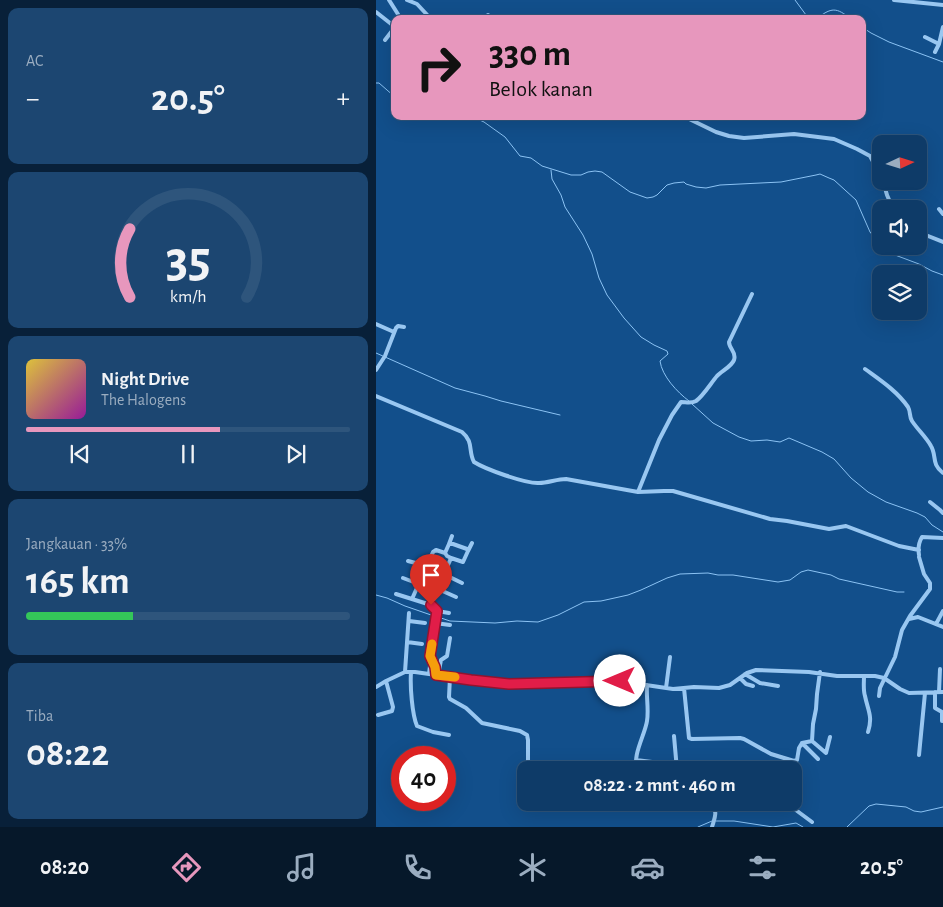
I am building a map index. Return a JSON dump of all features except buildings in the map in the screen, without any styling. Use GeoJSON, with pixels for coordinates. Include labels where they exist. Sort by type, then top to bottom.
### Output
{"type":"FeatureCollection","features":[{"type":"Feature","properties":{"kind":"street"},"geometry":{"type":"LineString","coordinates":[[389,0],[398,15]]}},
{"type":"Feature","properties":{"kind":"street"},"geometry":{"type":"LineString","coordinates":[[407,0],[417,4],[427,15]]}},
{"type":"Feature","properties":{"kind":"street"},"geometry":{"type":"LineString","coordinates":[[894,0],[941,3]]}},
{"type":"Feature","properties":{"kind":"street"},"geometry":{"type":"LineString","coordinates":[[376,12],[391,24]]}},
{"type":"Feature","properties":{"kind":"street"},"geometry":{"type":"LineString","coordinates":[[935,52],[942,30]]}},
{"type":"Feature","properties":{"kind":"street"},"geometry":{"type":"LineString","coordinates":[[385,40],[391,32]]}},
{"type":"Feature","properties":{"kind":"street"},"geometry":{"type":"LineString","coordinates":[[925,38],[939,44]]}},
{"type":"Feature","properties":{"kind":"street"},"geometry":{"type":"LineString","coordinates":[[691,120],[716,132],[744,138],[794,134],[834,139],[870,156],[872,160]]}},
{"type":"Feature","properties":{"kind":"street"},"geometry":{"type":"LineString","coordinates":[[939,209],[943,214]]}},
{"type":"Feature","properties":{"kind":"street"},"geometry":{"type":"LineString","coordinates":[[927,236],[943,242]]}},
{"type":"Feature","properties":{"kind":"street"},"geometry":{"type":"LineString","coordinates":[[638,492],[662,434],[681,402],[691,403],[697,401],[718,376],[732,364],[735,353],[729,347],[728,342],[752,294]]}},
{"type":"Feature","properties":{"kind":"street"},"geometry":{"type":"LineString","coordinates":[[376,324],[394,332]]}},
{"type":"Feature","properties":{"kind":"street"},"geometry":{"type":"LineString","coordinates":[[376,370],[385,356],[394,332],[398,326],[404,327]]}},
{"type":"Feature","properties":{"kind":"street"},"geometry":{"type":"LineString","coordinates":[[864,369],[891,389],[908,406],[911,420],[926,437],[934,451],[937,468],[943,473]]}},
{"type":"Feature","properties":{"kind":"street"},"geometry":{"type":"LineString","coordinates":[[376,396],[462,432],[469,440],[474,462],[525,482],[542,483],[566,479],[638,492],[674,491],[770,519],[829,529],[846,526],[919,554]]}},
{"type":"Feature","properties":{"kind":"street"},"geometry":{"type":"LineString","coordinates":[[930,502],[943,513]]}},
{"type":"Feature","properties":{"kind":"street"},"geometry":{"type":"LineString","coordinates":[[445,553],[452,536]]}},
{"type":"Feature","properties":{"kind":"street"},"geometry":{"type":"LineString","coordinates":[[879,696],[884,678],[893,662],[902,630],[907,620],[930,590],[930,583],[924,574],[919,554],[921,538],[943,538]]}},
{"type":"Feature","properties":{"kind":"street"},"geometry":{"type":"LineString","coordinates":[[463,562],[472,543]]}},
{"type":"Feature","properties":{"kind":"street"},"geometry":{"type":"LineString","coordinates":[[449,544],[467,549],[468,551]]}},
{"type":"Feature","properties":{"kind":"street"},"geometry":{"type":"LineString","coordinates":[[412,599],[434,551],[445,553],[447,556],[469,566]]}},
{"type":"Feature","properties":{"kind":"street"},"geometry":{"type":"LineString","coordinates":[[431,605],[451,558]]}},
{"type":"Feature","properties":{"kind":"street"},"geometry":{"type":"LineString","coordinates":[[408,561],[427,566],[462,582]]}},
{"type":"Feature","properties":{"kind":"street"},"geometry":{"type":"LineString","coordinates":[[423,574],[441,581]]}},
{"type":"Feature","properties":{"kind":"street"},"geometry":{"type":"LineString","coordinates":[[403,578],[419,584]]}},
{"type":"Feature","properties":{"kind":"street"},"geometry":{"type":"LineString","coordinates":[[438,589],[456,597]]}},
{"type":"Feature","properties":{"kind":"street"},"geometry":{"type":"LineString","coordinates":[[396,594],[431,605],[437,611],[449,613]]}},
{"type":"Feature","properties":{"kind":"street"},"geometry":{"type":"LineString","coordinates":[[428,674],[437,611]]}},
{"type":"Feature","properties":{"kind":"street"},"geometry":{"type":"LineString","coordinates":[[936,624],[943,611]]}},
{"type":"Feature","properties":{"kind":"street"},"geometry":{"type":"LineString","coordinates":[[405,672],[409,613]]}},
{"type":"Feature","properties":{"kind":"street"},"geometry":{"type":"LineString","coordinates":[[907,620],[918,617],[943,627]]}},
{"type":"Feature","properties":{"kind":"street"},"geometry":{"type":"LineString","coordinates":[[409,621],[425,623]]}},
{"type":"Feature","properties":{"kind":"street"},"geometry":{"type":"LineString","coordinates":[[435,623],[450,624]]}},
{"type":"Feature","properties":{"kind":"street"},"geometry":{"type":"LineString","coordinates":[[437,675],[440,660],[447,657],[450,638]]}},
{"type":"Feature","properties":{"kind":"street"},"geometry":{"type":"LineString","coordinates":[[407,642],[422,644]]}},
{"type":"Feature","properties":{"kind":"street"},"geometry":{"type":"LineString","coordinates":[[430,656],[437,675]]}},
{"type":"Feature","properties":{"kind":"street"},"geometry":{"type":"LineString","coordinates":[[666,688],[670,657]]}},
{"type":"Feature","properties":{"kind":"street"},"geometry":{"type":"LineString","coordinates":[[940,669],[939,692],[935,708],[942,712],[942,721]]}},
{"type":"Feature","properties":{"kind":"street"},"geometry":{"type":"LineString","coordinates":[[376,687],[405,672],[411,672],[509,684],[615,680],[673,689],[722,688],[730,685],[745,674],[756,670],[820,672],[837,676],[884,678],[907,692],[939,692]]}},
{"type":"Feature","properties":{"kind":"street"},"geometry":{"type":"LineString","coordinates":[[411,672],[413,704],[417,726],[449,735]]}},
{"type":"Feature","properties":{"kind":"street"},"geometry":{"type":"LineString","coordinates":[[812,741],[820,672]]}},
{"type":"Feature","properties":{"kind":"street"},"geometry":{"type":"LineString","coordinates":[[745,674],[760,682],[778,686]]}},
{"type":"Feature","properties":{"kind":"street"},"geometry":{"type":"LineString","coordinates":[[864,676],[864,691],[871,719],[868,732]]}},
{"type":"Feature","properties":{"kind":"street"},"geometry":{"type":"LineString","coordinates":[[450,677],[450,699],[466,708],[482,723],[520,730],[527,735],[528,761]]}},
{"type":"Feature","properties":{"kind":"street"},"geometry":{"type":"LineString","coordinates":[[740,678],[746,684],[753,686]]}},
{"type":"Feature","properties":{"kind":"street"},"geometry":{"type":"LineString","coordinates":[[378,715],[392,711],[393,707],[386,681]]}},
{"type":"Feature","properties":{"kind":"street"},"geometry":{"type":"LineString","coordinates":[[641,761],[636,760],[647,721],[647,685]]}},
{"type":"Feature","properties":{"kind":"street"},"geometry":{"type":"LineString","coordinates":[[684,688],[688,736],[692,739],[740,738],[771,754],[794,761],[797,760],[802,743],[812,741]]}},
{"type":"Feature","properties":{"kind":"street"},"geometry":{"type":"LineString","coordinates":[[919,755],[926,693]]}},
{"type":"Feature","properties":{"kind":"street"},"geometry":{"type":"LineString","coordinates":[[674,736],[676,761]]}},
{"type":"Feature","properties":{"kind":"street"},"geometry":{"type":"LineString","coordinates":[[812,741],[826,753],[830,737]]}},
{"type":"Feature","properties":{"kind":"street"},"geometry":{"type":"LineString","coordinates":[[802,743],[818,759]]}},
{"type":"Feature","properties":{"kind":"street"},"geometry":{"type":"LineString","coordinates":[[712,827],[716,816],[715,811]]}},
{"type":"Feature","properties":{"kind":"street"},"geometry":{"type":"LineString","coordinates":[[797,811],[812,822]]}},
{"type":"Feature","properties":{"kind":"waterway"},"geometry":{"type":"LineString","coordinates":[[795,0],[806,15]]}},
{"type":"Feature","properties":{"kind":"waterway"},"geometry":{"type":"LineString","coordinates":[[822,15],[834,10],[845,15]]}},
{"type":"Feature","properties":{"kind":"waterway"},"geometry":{"type":"LineString","coordinates":[[866,30],[889,42],[943,62]]}},
{"type":"Feature","properties":{"kind":"waterway"},"geometry":{"type":"LineString","coordinates":[[376,83],[379,83],[391,94]]}},
{"type":"Feature","properties":{"kind":"waterway"},"geometry":{"type":"LineString","coordinates":[[480,120],[505,137],[520,156],[531,158],[542,166],[571,175],[581,175],[595,171],[602,172],[630,192],[647,198],[657,195],[667,185],[674,183],[684,182],[696,187],[706,188],[720,185],[781,182],[820,174],[834,180],[856,200],[870,232],[885,250],[943,275]]}},
{"type":"Feature","properties":{"kind":"waterway"},"geometry":{"type":"LineString","coordinates":[[551,170],[552,179],[565,207],[583,235],[592,254],[599,278],[607,295],[641,337],[667,351],[668,354],[660,361],[661,367],[675,388],[689,401]]}},
{"type":"Feature","properties":{"kind":"waterway"},"geometry":{"type":"LineString","coordinates":[[376,353],[455,388],[560,415]]}},
{"type":"Feature","properties":{"kind":"waterway"},"geometry":{"type":"LineString","coordinates":[[692,404],[713,423],[739,437],[751,441],[767,440],[780,442],[789,438],[822,452],[834,459],[851,478],[868,492],[886,502],[925,517],[932,525],[943,532]]}},
{"type":"Feature","properties":{"kind":"waterway"},"geometry":{"type":"LineString","coordinates":[[438,617],[450,621],[538,622],[558,615],[584,602],[601,601],[628,595],[680,574],[708,573],[733,575],[778,582],[790,580],[801,572],[808,570],[831,575],[839,579],[904,592]]}},
{"type":"Feature","properties":{"kind":"waterway"},"geometry":{"type":"LineString","coordinates":[[376,595],[434,616]]}},
{"type":"Feature","properties":{"kind":"waterway"},"geometry":{"type":"LineString","coordinates":[[847,827],[869,806],[876,804],[906,807],[921,812],[943,807]]}},
{"type":"Feature","properties":{"kind":"waterway"},"geometry":{"type":"LineString","coordinates":[[698,827],[712,821]]}},
{"type":"Feature","properties":{"kind":"waterway"},"geometry":{"type":"LineString","coordinates":[[716,821],[734,821],[773,827],[796,823],[803,827]]}},
{"type":"Feature","properties":{"kind":"slow traffic"},"geometry":{"type":"LineString","coordinates":[[432,644],[430,656],[436,675],[455,677]]}},
{"type":"Feature","properties":{"kind":"route"},"geometry":{"type":"LineString","coordinates":[[431,605],[437,611],[430,656],[436,675],[509,684],[620,681]]}}]}
